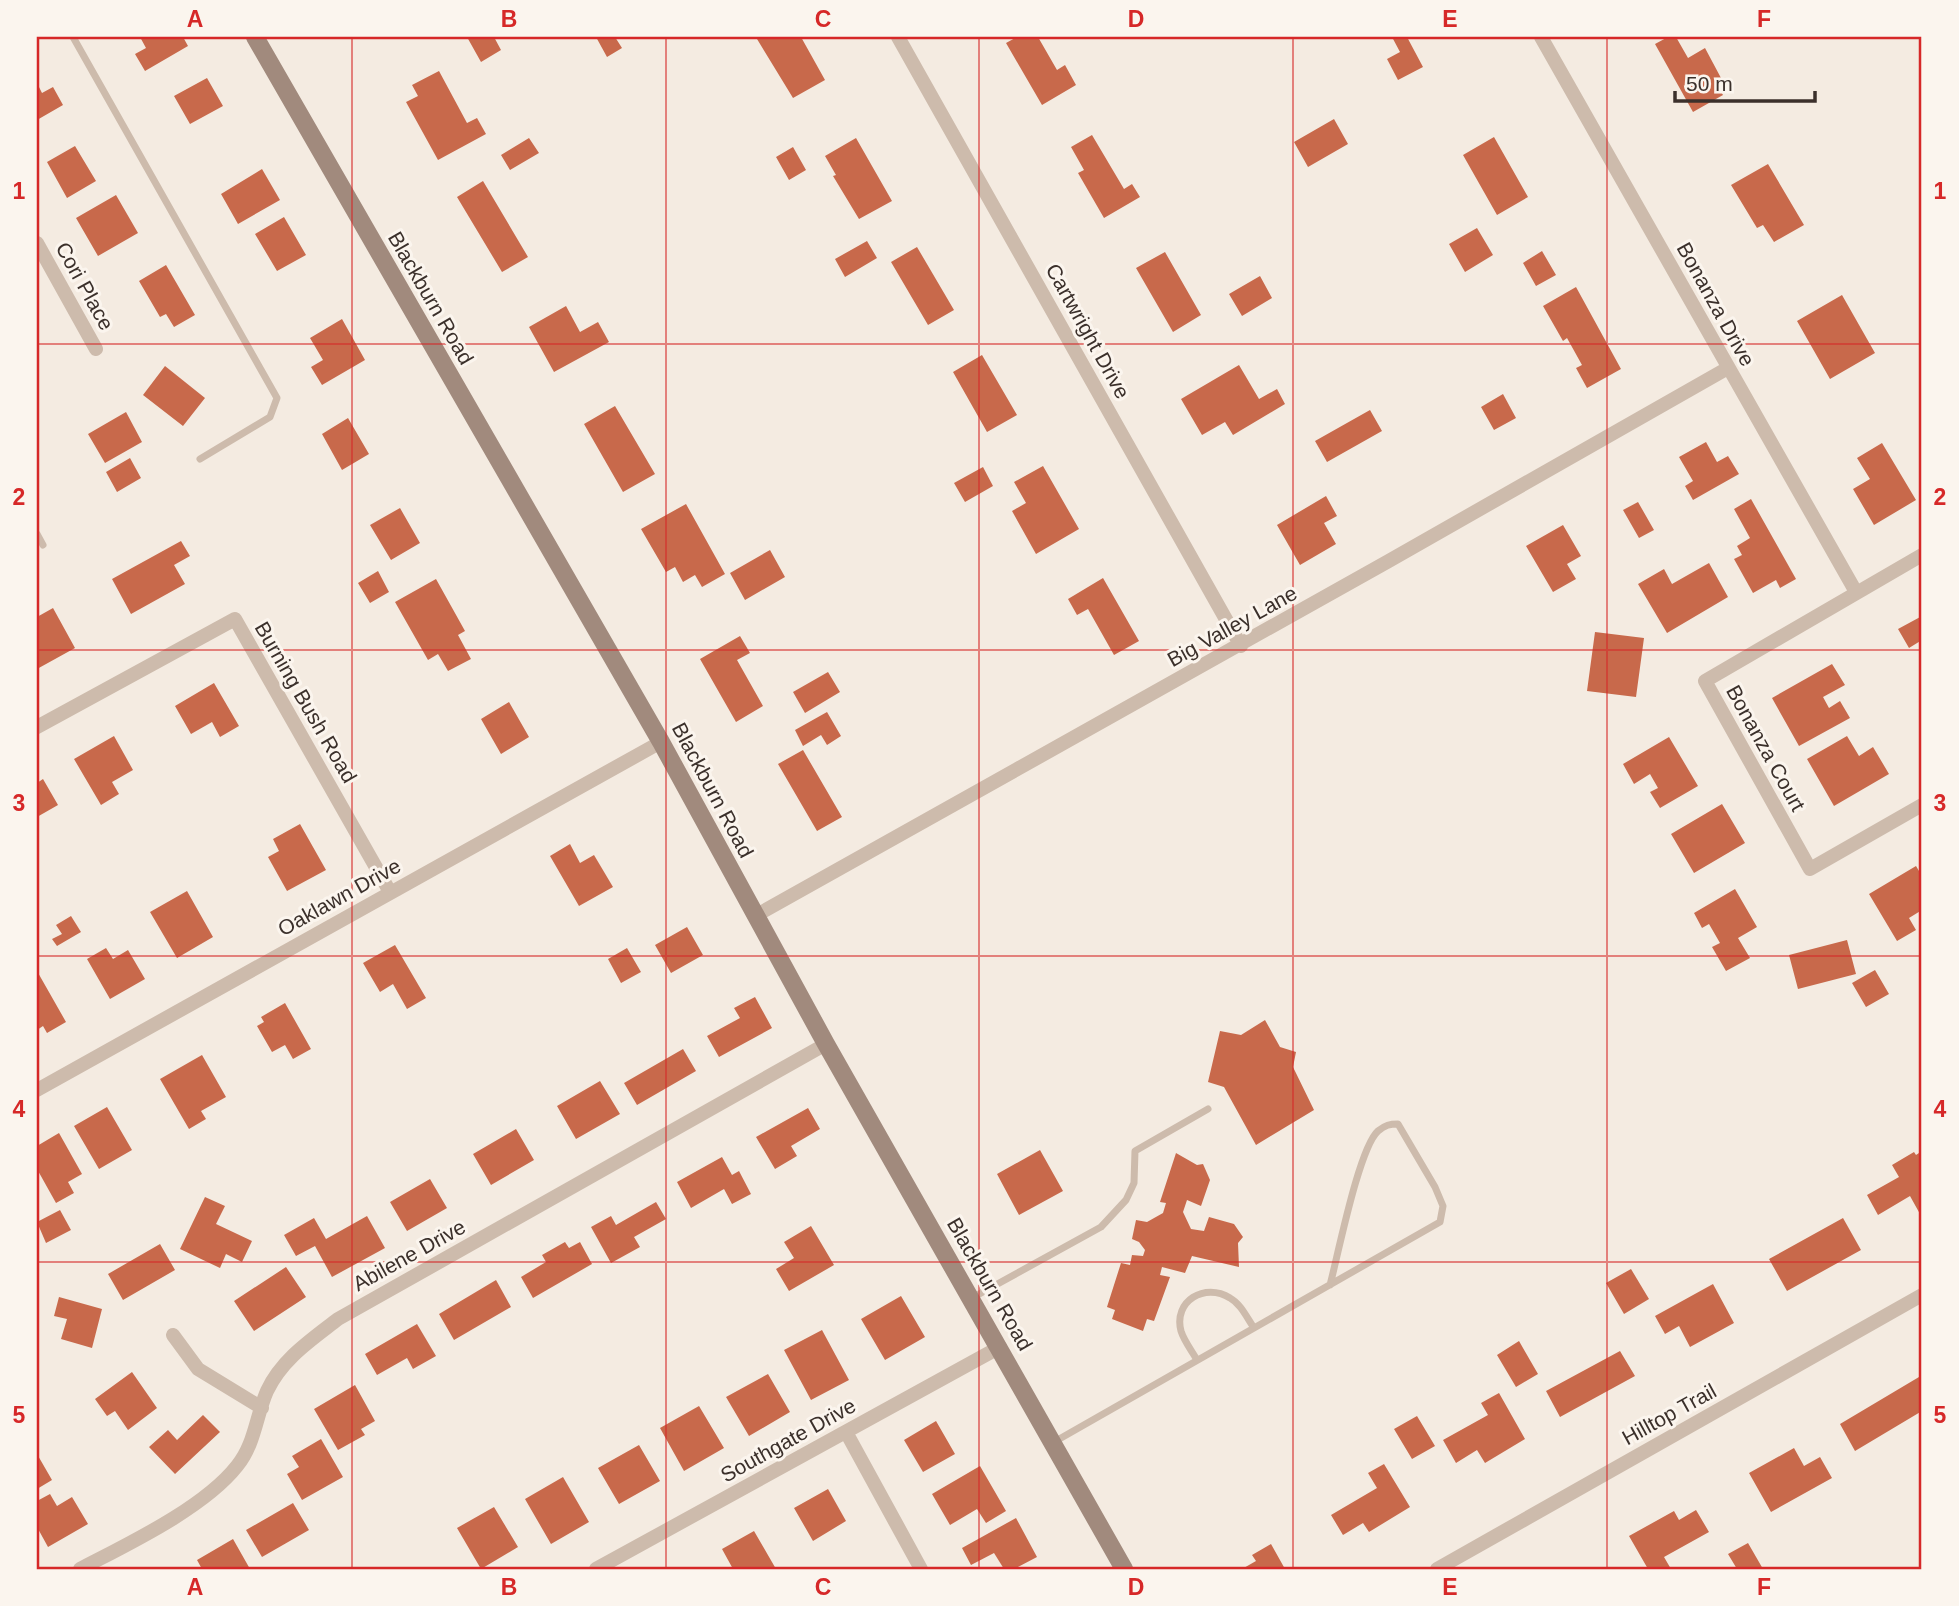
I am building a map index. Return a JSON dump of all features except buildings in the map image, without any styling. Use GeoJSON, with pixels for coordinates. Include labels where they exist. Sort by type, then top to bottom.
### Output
{"type":"FeatureCollection","features":[{"type":"Feature","properties":{"kind":"main road","name":"Blackburn Road"},"geometry":{"type":"LineString","coordinates":[[255,37],[661,742],[826,1044],[1124,1569]]}},
{"type":"Feature","properties":{"kind":"street","name":"Cartwright Drive"},"geometry":{"type":"LineString","coordinates":[[898,37],[1241,646]]}},
{"type":"Feature","properties":{"kind":"street","name":"Bonanza Drive"},"geometry":{"type":"LineString","coordinates":[[1541,37],[1856,592]]}},
{"type":"Feature","properties":{"kind":"street","name":"Cori Place"},"geometry":{"type":"LineString","coordinates":[[37,243],[96,349]]}},
{"type":"Feature","properties":{"kind":"street","name":"Big Valley Lane"},"geometry":{"type":"LineString","coordinates":[[755,916],[1105,719],[1241,646],[1728,368]]}},
{"type":"Feature","properties":{"kind":"street","name":"Bonanza Court"},"geometry":{"type":"LineString","coordinates":[[1922,555],[1705,681],[1810,869],[1922,805]]}},
{"type":"Feature","properties":{"kind":"street","name":"Burning Bush Road"},"geometry":{"type":"LineString","coordinates":[[37,727],[235,620],[390,892]]}},
{"type":"Feature","properties":{"kind":"street","name":"Oaklawn Drive"},"geometry":{"type":"LineString","coordinates":[[37,1090],[661,742]]}},
{"type":"Feature","properties":{"kind":"street","name":"Abilene Drive"},"geometry":{"type":"LineString","coordinates":[[80,1569],[180,1513],[227,1476],[248,1449],[267,1392],[282,1366],[338,1319],[826,1044]]}},
{"type":"Feature","properties":{"kind":"street","name":"Hilltop Trail"},"geometry":{"type":"LineString","coordinates":[[1437,1569],[1922,1294]]}},
{"type":"Feature","properties":{"kind":"street"},"geometry":{"type":"LineString","coordinates":[[173,1335],[198,1369],[262,1408]]}},
{"type":"Feature","properties":{"kind":"street","name":"Southgate Drive"},"geometry":{"type":"LineString","coordinates":[[596,1569],[1000,1347]]}},
{"type":"Feature","properties":{"kind":"street"},"geometry":{"type":"LineString","coordinates":[[846,1432],[921,1569]]}},
{"type":"Feature","properties":{"kind":"lane"},"geometry":{"type":"LineString","coordinates":[[73,37],[277,398],[271,417],[200,459]]}},
{"type":"Feature","properties":{"kind":"lane"},"geometry":{"type":"LineString","coordinates":[[37,534],[43,545]]}},
{"type":"Feature","properties":{"kind":"lane"},"geometry":{"type":"LineString","coordinates":[[972,1298],[1101,1227],[1126,1200],[1135,1183],[1135,1151],[1208,1109]]}},
{"type":"Feature","properties":{"kind":"lane"},"geometry":{"type":"LineString","coordinates":[[1053,1442],[1330,1285],[1440,1222],[1443,1206],[1435,1187],[1398,1124],[1388,1124],[1377,1131],[1365,1152],[1330,1285]]}},
{"type":"Feature","properties":{"kind":"lane"},"geometry":{"type":"LineString","coordinates":[[1197,1360],[1181,1334],[1179,1321],[1187,1302],[1197,1295],[1206,1291],[1228,1297],[1237,1303],[1254,1328]]}}]}
